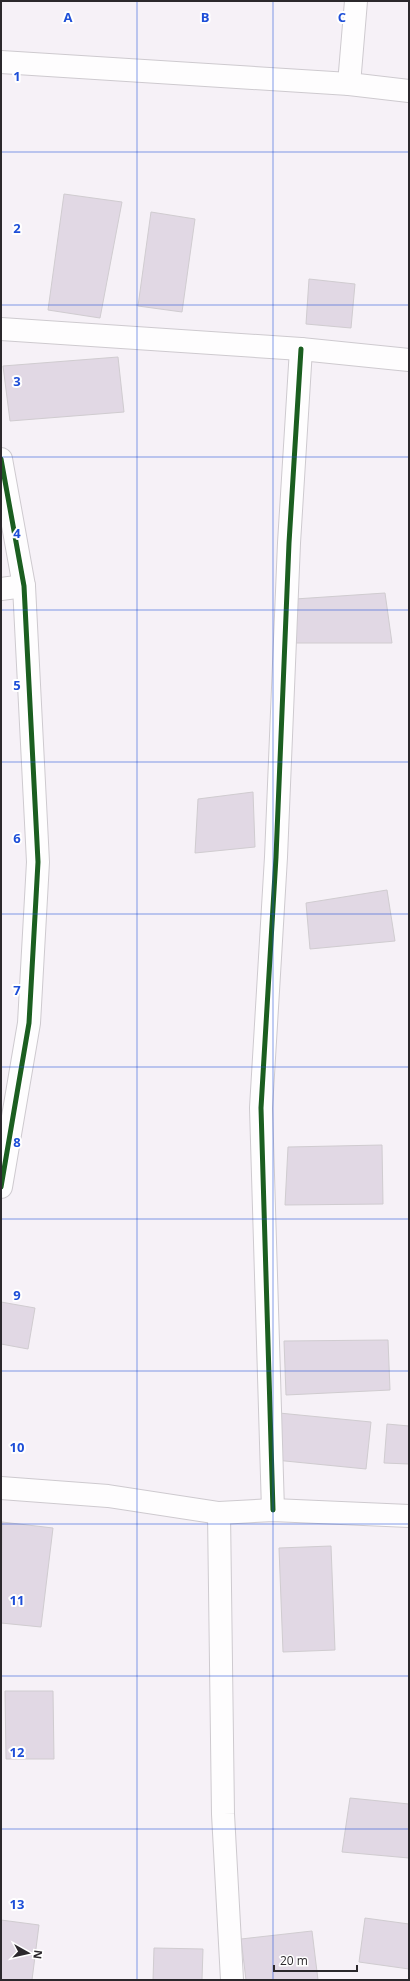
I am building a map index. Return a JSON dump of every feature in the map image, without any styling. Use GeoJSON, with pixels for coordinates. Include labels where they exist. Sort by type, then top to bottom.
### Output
{"type":"FeatureCollection","features":[{"type":"Feature","properties":{"kind":"street"},"geometry":{"type":"LineString","coordinates":[[349,84],[356,1]]}},
{"type":"Feature","properties":{"kind":"street"},"geometry":{"type":"LineString","coordinates":[[1,62],[349,84],[409,91]]}},
{"type":"Feature","properties":{"kind":"street"},"geometry":{"type":"LineString","coordinates":[[1,329],[301,349],[409,360]]}},
{"type":"Feature","properties":{"kind":"street"},"geometry":{"type":"LineString","coordinates":[[273,1510],[261,1108],[276,857],[289,543],[301,349]]}},
{"type":"Feature","properties":{"kind":"street"},"geometry":{"type":"LineString","coordinates":[[1,459],[24,586],[38,862],[29,1023],[1,1187]]}},
{"type":"Feature","properties":{"kind":"street"},"geometry":{"type":"LineString","coordinates":[[1,589],[24,586]]}},
{"type":"Feature","properties":{"kind":"street"},"geometry":{"type":"LineString","coordinates":[[1,1488],[108,1496],[219,1513],[273,1510],[409,1516]]}},
{"type":"Feature","properties":{"kind":"street"},"geometry":{"type":"LineString","coordinates":[[219,1513],[223,1814],[232,1980]]}},
{"type":"Feature","properties":{"kind":"building"},"geometry":{"type":"Polygon","coordinates":[[[64,194],[122,202],[100,318],[48,310],[64,194]]]}},
{"type":"Feature","properties":{"kind":"building"},"geometry":{"type":"Polygon","coordinates":[[[151,212],[195,219],[182,312],[138,306],[151,212]]]}},
{"type":"Feature","properties":{"kind":"building"},"geometry":{"type":"Polygon","coordinates":[[[309,279],[355,284],[351,328],[306,324],[309,279]]]}},
{"type":"Feature","properties":{"kind":"building"},"geometry":{"type":"Polygon","coordinates":[[[118,357],[124,412],[10,421],[3,366],[118,357]]]}},
{"type":"Feature","properties":{"kind":"building"},"geometry":{"type":"Polygon","coordinates":[[[385,593],[392,643],[289,643],[295,599],[385,593]]]}},
{"type":"Feature","properties":{"kind":"building"},"geometry":{"type":"Polygon","coordinates":[[[253,792],[255,847],[195,853],[198,799],[253,792]]]}},
{"type":"Feature","properties":{"kind":"building"},"geometry":{"type":"Polygon","coordinates":[[[387,890],[395,941],[310,949],[306,903],[387,890]]]}},
{"type":"Feature","properties":{"kind":"building"},"geometry":{"type":"Polygon","coordinates":[[[382,1145],[383,1204],[285,1205],[288,1147],[382,1145]]]}},
{"type":"Feature","properties":{"kind":"building"},"geometry":{"type":"Polygon","coordinates":[[[1,1302],[35,1308],[28,1349],[1,1344],[1,1302]]]}},
{"type":"Feature","properties":{"kind":"building"},"geometry":{"type":"Polygon","coordinates":[[[388,1340],[390,1390],[286,1395],[284,1341],[388,1340]]]}},
{"type":"Feature","properties":{"kind":"building"},"geometry":{"type":"Polygon","coordinates":[[[279,1413],[371,1422],[366,1469],[275,1460],[279,1413]]]}},
{"type":"Feature","properties":{"kind":"building"},"geometry":{"type":"Polygon","coordinates":[[[387,1424],[409,1426],[409,1464],[384,1463],[387,1424]]]}},
{"type":"Feature","properties":{"kind":"building"},"geometry":{"type":"Polygon","coordinates":[[[2,1522],[53,1528],[41,1627],[1,1623],[2,1522]]]}},
{"type":"Feature","properties":{"kind":"building"},"geometry":{"type":"Polygon","coordinates":[[[331,1546],[335,1650],[283,1652],[279,1548],[331,1546]]]}},
{"type":"Feature","properties":{"kind":"building"},"geometry":{"type":"Polygon","coordinates":[[[5,1691],[53,1691],[54,1759],[6,1759],[5,1691]]]}},
{"type":"Feature","properties":{"kind":"building"},"geometry":{"type":"Polygon","coordinates":[[[350,1798],[409,1804],[409,1858],[342,1852],[350,1798]]]}},
{"type":"Feature","properties":{"kind":"building"},"geometry":{"type":"Polygon","coordinates":[[[365,1918],[409,1924],[409,1969],[359,1962],[365,1918]]]}},
{"type":"Feature","properties":{"kind":"building"},"geometry":{"type":"Polygon","coordinates":[[[1,1920],[39,1925],[32,1980],[1,1980],[1,1920]]]}},
{"type":"Feature","properties":{"kind":"building"},"geometry":{"type":"Polygon","coordinates":[[[312,1931],[318,1980],[246,1980],[241,1939],[312,1931]]]}},
{"type":"Feature","properties":{"kind":"building"},"geometry":{"type":"Polygon","coordinates":[[[154,1948],[203,1949],[202,1980],[153,1980],[154,1948]]]}},
{"type":"Feature","properties":{"kind":"cycle path"},"geometry":{"type":"LineString","coordinates":[[273,1510],[261,1108],[276,857],[289,543],[301,349]]}},
{"type":"Feature","properties":{"kind":"cycle path"},"geometry":{"type":"LineString","coordinates":[[1,459],[24,586],[38,862],[29,1023],[1,1187]]}}]}
